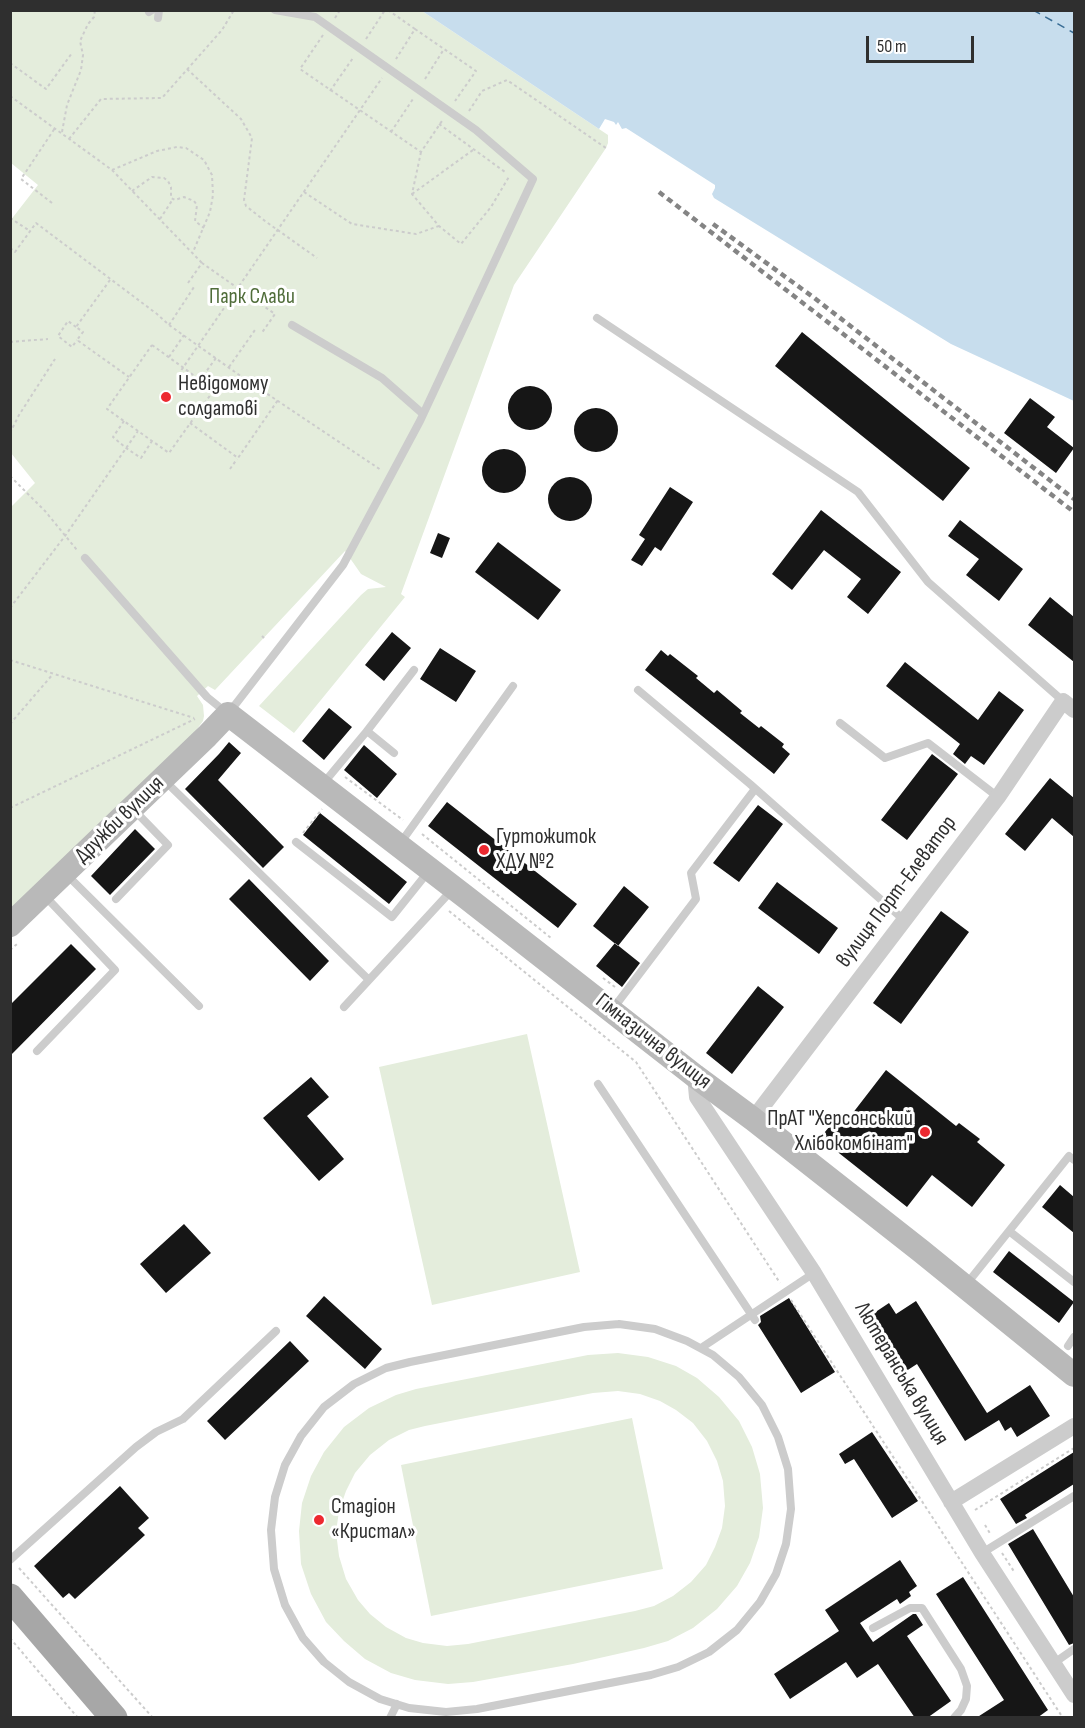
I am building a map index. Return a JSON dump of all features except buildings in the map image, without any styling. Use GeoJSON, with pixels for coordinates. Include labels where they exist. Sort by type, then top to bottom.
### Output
{"type":"FeatureCollection","features":[{"type":"Feature","properties":{"kind":"main road"},"geometry":{"type":"LineString","coordinates":[[10,1597],[114,1718]]}},
{"type":"Feature","properties":{"kind":"street","name":"вулиця Порт-Елеватор"},"geometry":{"type":"LineString","coordinates":[[753,1119],[1069,706]]}},
{"type":"Feature","properties":{"kind":"street","name":"Дружби вулиця"},"geometry":{"type":"LineString","coordinates":[[10,925],[228,714]]}},
{"type":"Feature","properties":{"kind":"street","name":"Гімназична вулиця"},"geometry":{"type":"LineString","coordinates":[[228,714],[753,1119],[965,1286],[1074,1376]]}},
{"type":"Feature","properties":{"kind":"street","name":"Лютеранська вулиця"},"geometry":{"type":"LineString","coordinates":[[695,1076],[697,1097],[814,1273],[982,1553],[1074,1695]]}},
{"type":"Feature","properties":{"kind":"street"},"geometry":{"type":"LineString","coordinates":[[951,1502],[1074,1426]]}},
{"type":"Feature","properties":{"kind":"lane"},"geometry":{"type":"LineString","coordinates":[[85,558],[207,697],[228,714],[343,565],[423,414],[533,179],[476,130],[315,17],[275,10]]}},
{"type":"Feature","properties":{"kind":"lane"},"geometry":{"type":"LineString","coordinates":[[597,318],[858,492],[928,582],[1069,706]]}},
{"type":"Feature","properties":{"kind":"lane"},"geometry":{"type":"LineString","coordinates":[[292,325],[382,378],[423,414]]}},
{"type":"Feature","properties":{"kind":"lane"},"geometry":{"type":"LineString","coordinates":[[321,785],[367,731],[414,670]]}},
{"type":"Feature","properties":{"kind":"lane"},"geometry":{"type":"LineString","coordinates":[[399,845],[513,686]]}},
{"type":"Feature","properties":{"kind":"lane"},"geometry":{"type":"LineString","coordinates":[[638,690],[904,920]]}},
{"type":"Feature","properties":{"kind":"lane"},"geometry":{"type":"LineString","coordinates":[[840,723],[885,758],[928,743],[999,797]]}},
{"type":"Feature","properties":{"kind":"lane"},"geometry":{"type":"LineString","coordinates":[[367,731],[394,753]]}},
{"type":"Feature","properties":{"kind":"lane"},"geometry":{"type":"LineString","coordinates":[[162,778],[369,980]]}},
{"type":"Feature","properties":{"kind":"lane"},"geometry":{"type":"LineString","coordinates":[[612,1011],[696,899],[691,873],[755,789]]}},
{"type":"Feature","properties":{"kind":"lane"},"geometry":{"type":"LineString","coordinates":[[116,899],[168,845],[132,808]]}},
{"type":"Feature","properties":{"kind":"lane"},"geometry":{"type":"LineString","coordinates":[[296,842],[393,917],[430,869]]}},
{"type":"Feature","properties":{"kind":"lane"},"geometry":{"type":"LineString","coordinates":[[65,873],[199,1006]]}},
{"type":"Feature","properties":{"kind":"lane"},"geometry":{"type":"LineString","coordinates":[[344,1007],[454,888]]}},
{"type":"Feature","properties":{"kind":"lane"},"geometry":{"type":"LineString","coordinates":[[37,1051],[115,970],[43,894]]}},
{"type":"Feature","properties":{"kind":"lane"},"geometry":{"type":"LineString","coordinates":[[598,1084],[753,1317]]}},
{"type":"Feature","properties":{"kind":"lane"},"geometry":{"type":"LineString","coordinates":[[965,1286],[1069,1156],[1074,1160]]}},
{"type":"Feature","properties":{"kind":"lane"},"geometry":{"type":"LineString","coordinates":[[1009,1231],[1074,1282]]}},
{"type":"Feature","properties":{"kind":"lane"},"geometry":{"type":"LineString","coordinates":[[701,1348],[753,1317],[814,1273]]}},
{"type":"Feature","properties":{"kind":"lane"},"geometry":{"type":"LineString","coordinates":[[619,1324],[655,1329],[687,1341],[713,1355],[740,1377],[762,1405],[778,1437],[788,1469],[791,1509],[786,1544],[776,1574],[760,1602],[737,1630],[709,1652],[678,1667],[651,1675],[477,1709],[446,1712],[409,1708],[397,1704],[380,1699],[349,1682],[324,1662],[303,1638],[285,1605],[274,1569],[271,1530],[275,1497],[285,1464],[301,1436],[324,1407],[354,1384],[386,1368],[584,1328],[619,1324]]}},
{"type":"Feature","properties":{"kind":"lane"},"geometry":{"type":"LineString","coordinates":[[10,1560],[136,1447],[156,1432],[183,1419],[276,1331]]}},
{"type":"Feature","properties":{"kind":"lane"},"geometry":{"type":"LineString","coordinates":[[1068,1346],[1074,1337]]}},
{"type":"Feature","properties":{"kind":"lane"},"geometry":{"type":"LineString","coordinates":[[982,1553],[1074,1496]]}},
{"type":"Feature","properties":{"kind":"lane"},"geometry":{"type":"LineString","coordinates":[[873,1628],[910,1608],[922,1608],[961,1669],[967,1686],[966,1700],[954,1718]]}},
{"type":"Feature","properties":{"kind":"lane"},"geometry":{"type":"LineString","coordinates":[[1054,1663],[1074,1649]]}},
{"type":"Feature","properties":{"kind":"lane"},"geometry":{"type":"LineString","coordinates":[[390,1718],[397,1704]]}},
{"type":"Feature","properties":{"kind":"path"},"geometry":{"type":"LineString","coordinates":[[61,133],[67,105],[81,70],[83,55],[80,41],[94,17],[95,10]]}},
{"type":"Feature","properties":{"kind":"path"},"geometry":{"type":"LineString","coordinates":[[69,139],[101,99],[162,98],[222,30],[234,10]]}},
{"type":"Feature","properties":{"kind":"path"},"geometry":{"type":"LineString","coordinates":[[178,375],[360,111],[300,69],[340,10]]}},
{"type":"Feature","properties":{"kind":"path"},"geometry":{"type":"LineString","coordinates":[[330,90],[385,10]]}},
{"type":"Feature","properties":{"kind":"path"},"geometry":{"type":"LineString","coordinates":[[10,63],[46,89],[72,53]]}},
{"type":"Feature","properties":{"kind":"path"},"geometry":{"type":"LineString","coordinates":[[187,69],[242,119],[252,138],[244,200],[246,206],[317,258]]}},
{"type":"Feature","properties":{"kind":"path"},"geometry":{"type":"LineString","coordinates":[[463,121],[482,91],[507,80],[606,148]]}},
{"type":"Feature","properties":{"kind":"path"},"geometry":{"type":"LineString","coordinates":[[10,96],[112,170],[202,263],[275,314],[261,334]]}},
{"type":"Feature","properties":{"kind":"path"},"geometry":{"type":"LineString","coordinates":[[412,194],[439,226],[461,244],[491,207],[510,175],[440,124]]}},
{"type":"Feature","properties":{"kind":"path"},"geometry":{"type":"LineString","coordinates":[[52,203],[21,179],[55,128]]}},
{"type":"Feature","properties":{"kind":"path"},"geometry":{"type":"LineString","coordinates":[[112,170],[157,151],[177,147],[194,151],[204,160],[212,175],[213,195],[210,212],[193,254]]}},
{"type":"Feature","properties":{"kind":"path"},"geometry":{"type":"LineString","coordinates":[[412,194],[474,150]]}},
{"type":"Feature","properties":{"kind":"path"},"geometry":{"type":"LineString","coordinates":[[412,194],[421,152]]}},
{"type":"Feature","properties":{"kind":"path"},"geometry":{"type":"LineString","coordinates":[[132,191],[152,177],[159,176],[168,181],[173,199]]}},
{"type":"Feature","properties":{"kind":"path"},"geometry":{"type":"LineString","coordinates":[[304,192],[352,224],[416,234],[439,226]]}},
{"type":"Feature","properties":{"kind":"path"},"geometry":{"type":"LineString","coordinates":[[173,199],[184,196],[194,201],[197,206],[195,221],[204,228]]}},
{"type":"Feature","properties":{"kind":"path"},"geometry":{"type":"LineString","coordinates":[[160,220],[173,199]]}},
{"type":"Feature","properties":{"kind":"path"},"geometry":{"type":"LineString","coordinates":[[10,218],[30,231]]}},
{"type":"Feature","properties":{"kind":"path"},"geometry":{"type":"LineString","coordinates":[[10,248],[15,252],[36,223],[158,314],[169,325],[390,476]]}},
{"type":"Feature","properties":{"kind":"path"},"geometry":{"type":"LineString","coordinates":[[188,283],[202,263]]}},
{"type":"Feature","properties":{"kind":"path"},"geometry":{"type":"LineString","coordinates":[[76,327],[110,280]]}},
{"type":"Feature","properties":{"kind":"path"},"geometry":{"type":"LineString","coordinates":[[169,325],[194,287]]}},
{"type":"Feature","properties":{"kind":"path"},"geometry":{"type":"LineString","coordinates":[[68,321],[83,332],[77,340],[72,347],[58,336],[68,321]]}},
{"type":"Feature","properties":{"kind":"path"},"geometry":{"type":"LineString","coordinates":[[229,367],[255,330]]}},
{"type":"Feature","properties":{"kind":"path"},"geometry":{"type":"LineString","coordinates":[[169,357],[184,335]]}},
{"type":"Feature","properties":{"kind":"path"},"geometry":{"type":"LineString","coordinates":[[10,342],[48,339]]}},
{"type":"Feature","properties":{"kind":"path"},"geometry":{"type":"LineString","coordinates":[[77,340],[129,377]]}},
{"type":"Feature","properties":{"kind":"path"},"geometry":{"type":"LineString","coordinates":[[152,345],[169,357],[214,390],[169,453],[107,409],[152,345]]}},
{"type":"Feature","properties":{"kind":"path"},"geometry":{"type":"LineString","coordinates":[[200,380],[216,358]]}},
{"type":"Feature","properties":{"kind":"path"},"geometry":{"type":"LineString","coordinates":[[10,434],[19,415],[55,359]]}},
{"type":"Feature","properties":{"kind":"path"},"geometry":{"type":"LineString","coordinates":[[230,469],[278,400]]}},
{"type":"Feature","properties":{"kind":"path"},"geometry":{"type":"LineString","coordinates":[[124,421],[113,437],[126,448],[141,458],[152,441]]}},
{"type":"Feature","properties":{"kind":"path"},"geometry":{"type":"LineString","coordinates":[[190,423],[237,458]]}},
{"type":"Feature","properties":{"kind":"path"},"geometry":{"type":"LineString","coordinates":[[10,608],[65,536],[138,431]]}},
{"type":"Feature","properties":{"kind":"path"},"geometry":{"type":"LineString","coordinates":[[10,476],[45,511],[85,558]]}},
{"type":"Feature","properties":{"kind":"path"},"geometry":{"type":"LineString","coordinates":[[10,660],[195,719],[10,808]]}},
{"type":"Feature","properties":{"kind":"path"},"geometry":{"type":"LineString","coordinates":[[10,724],[53,674]]}},
{"type":"Feature","properties":{"kind":"path"},"geometry":{"type":"LineString","coordinates":[[296,842],[322,809]]}},
{"type":"Feature","properties":{"kind":"path"},"geometry":{"type":"LineString","coordinates":[[636,1062],[1063,1718]]}},
{"type":"Feature","properties":{"kind":"path"},"geometry":{"type":"LineString","coordinates":[[975,1510],[1074,1448]]}},
{"type":"Feature","properties":{"kind":"path"},"geometry":{"type":"LineString","coordinates":[[967,1493],[975,1510],[1016,1574]]}},
{"type":"Feature","properties":{"kind":"path"},"geometry":{"type":"LineString","coordinates":[[19,1567],[153,1718]]}},
{"type":"Feature","properties":{"kind":"path"},"geometry":{"type":"LineString","coordinates":[[10,1638],[78,1718]]}},
{"type":"Feature","properties":{"kind":"green space","name":"Парк Слави"},"geometry":{"type":"Polygon","coordinates":[[[10,11],[422,11],[608,135],[606,148],[514,285],[401,594],[405,597],[294,733],[259,706],[361,595],[368,589],[386,587],[361,574],[345,551],[215,690],[208,686],[197,696],[203,705],[204,716],[194,733],[11,909],[11,507],[35,483],[11,453],[10,221],[38,185],[11,163],[10,11]]]}},
{"type":"Feature","properties":{"kind":"green space"},"geometry":{"type":"Polygon","coordinates":[[[527,1034],[580,1272],[432,1305],[379,1067],[527,1034]]]}},
{"type":"Feature","properties":{"kind":"green space","name":"Стадіон «Кристал»"},"geometry":{"type":"Polygon","coordinates":[[[618,1353],[648,1357],[676,1366],[697,1378],[719,1397],[739,1421],[752,1447],[760,1474],[763,1508],[759,1537],[750,1563],[737,1586],[717,1609],[693,1628],[668,1641],[573,1664],[473,1682],[448,1684],[415,1680],[391,1673],[365,1659],[326,1622],[311,1594],[301,1564],[299,1531],[302,1503],[311,1476],[324,1452],[344,1427],[369,1408],[396,1395],[588,1355],[618,1353]],[[618,1391],[593,1393],[425,1426],[409,1430],[389,1440],[370,1455],[355,1473],[339,1511],[336,1532],[339,1556],[346,1579],[358,1600],[386,1627],[406,1638],[447,1646],[468,1644],[635,1611],[654,1606],[673,1596],[691,1582],[706,1565],[715,1547],[722,1528],[725,1506],[723,1481],[717,1461],[707,1441],[693,1423],[660,1401],[640,1394],[618,1391]]]}},
{"type":"Feature","properties":{"kind":"green space"},"geometry":{"type":"Polygon","coordinates":[[[632,1418],[663,1569],[431,1616],[401,1465],[632,1418]]]}},
{"type":"Feature","properties":{"kind":"water"},"geometry":{"type":"Polygon","coordinates":[[[422,11],[1074,11],[1074,401],[951,344],[714,198],[712,194],[715,185],[626,128],[622,129],[618,122],[616,125],[605,119],[599,129],[422,11]]]}},
{"type":"Feature","properties":{"kind":"ferry route"},"geometry":{"type":"LineString","coordinates":[[1033,10],[1074,33]]}},
{"type":"Feature","properties":{"kind":"railway"},"geometry":{"type":"LineString","coordinates":[[659,192],[1074,512]]}},
{"type":"Feature","properties":{"kind":"railway"},"geometry":{"type":"LineString","coordinates":[[713,224],[813,297],[1074,499]]}},
{"type":"Feature","properties":{"kind":"place","name":"Невідомому солдатові"},"geometry":{"type":"Point","coordinates":[166,397]}},
{"type":"Feature","properties":{"kind":"place","name":"Гуртожиток ХДУ №2"},"geometry":{"type":"Point","coordinates":[484,850]}},
{"type":"Feature","properties":{"kind":"place","name":"ПрАТ \"Херсонський Хлібокомбінат\""},"geometry":{"type":"Point","coordinates":[925,1132]}},
{"type":"Feature","properties":{"kind":"place","name":"Стадіон «Кристал»"},"geometry":{"type":"Point","coordinates":[319,1520]}}]}
